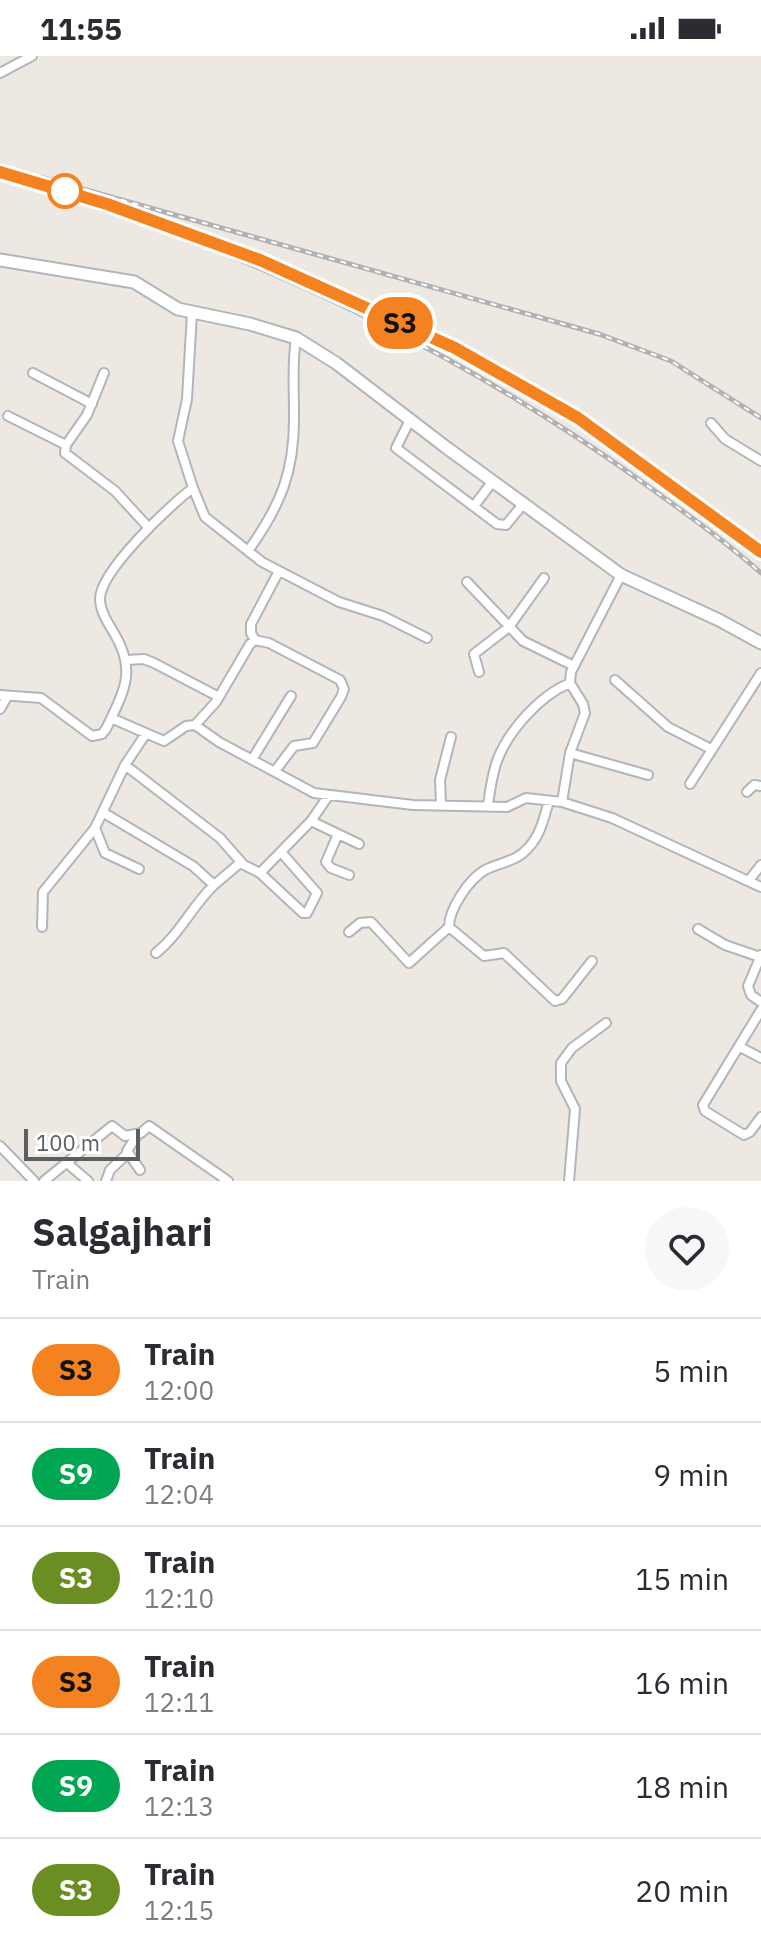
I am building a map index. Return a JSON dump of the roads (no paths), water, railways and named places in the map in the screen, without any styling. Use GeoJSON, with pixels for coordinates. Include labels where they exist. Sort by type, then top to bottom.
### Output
{"type":"FeatureCollection","features":[{"type":"Feature","properties":{"kind":"main road"},"geometry":{"type":"LineString","coordinates":[[0,260],[134,282],[164,301],[192,313],[223,317],[296,338],[336,363],[621,575],[761,643]]}},
{"type":"Feature","properties":{"kind":"street"},"geometry":{"type":"LineString","coordinates":[[0,73],[32,56]]}},
{"type":"Feature","properties":{"kind":"street"},"geometry":{"type":"LineString","coordinates":[[192,313],[187,399],[178,441],[205,517],[279,571],[339,602],[383,616],[427,638]]}},
{"type":"Feature","properties":{"kind":"street"},"geometry":{"type":"LineString","coordinates":[[248,551],[279,502],[286,484],[294,436],[296,338]]}},
{"type":"Feature","properties":{"kind":"street"},"geometry":{"type":"LineString","coordinates":[[33,373],[92,404]]}},
{"type":"Feature","properties":{"kind":"street"},"geometry":{"type":"LineString","coordinates":[[104,373],[92,404],[66,445],[65,453],[115,491],[149,528]]}},
{"type":"Feature","properties":{"kind":"street"},"geometry":{"type":"LineString","coordinates":[[8,416],[66,445]]}},
{"type":"Feature","properties":{"kind":"street"},"geometry":{"type":"LineString","coordinates":[[410,420],[396,448],[474,506],[503,526],[524,503]]}},
{"type":"Feature","properties":{"kind":"street"},"geometry":{"type":"LineString","coordinates":[[711,423],[725,439],[761,461]]}},
{"type":"Feature","properties":{"kind":"street"},"geometry":{"type":"LineString","coordinates":[[474,506],[493,481]]}},
{"type":"Feature","properties":{"kind":"street"},"geometry":{"type":"LineString","coordinates":[[0,709],[3,696],[41,698],[92,736],[102,734],[126,679],[127,660],[100,599],[108,579],[149,528],[193,488]]}},
{"type":"Feature","properties":{"kind":"street"},"geometry":{"type":"LineString","coordinates":[[275,771],[294,746],[313,743],[341,697],[343,684],[269,643],[255,640],[251,633],[251,624],[279,571]]}},
{"type":"Feature","properties":{"kind":"street"},"geometry":{"type":"LineString","coordinates":[[562,802],[570,753],[585,708],[570,683],[574,666],[621,575]]}},
{"type":"Feature","properties":{"kind":"street"},"geometry":{"type":"LineString","coordinates":[[479,672],[474,654],[509,627],[544,578]]}},
{"type":"Feature","properties":{"kind":"street"},"geometry":{"type":"LineString","coordinates":[[467,582],[509,627],[540,651],[574,666]]}},
{"type":"Feature","properties":{"kind":"street"},"geometry":{"type":"LineString","coordinates":[[195,725],[219,697],[255,640]]}},
{"type":"Feature","properties":{"kind":"street"},"geometry":{"type":"LineString","coordinates":[[127,660],[144,659],[154,663],[219,697]]}},
{"type":"Feature","properties":{"kind":"street"},"geometry":{"type":"LineString","coordinates":[[690,784],[761,673]]}},
{"type":"Feature","properties":{"kind":"street"},"geometry":{"type":"LineString","coordinates":[[615,680],[668,727],[711,749]]}},
{"type":"Feature","properties":{"kind":"street"},"geometry":{"type":"LineString","coordinates":[[488,805],[492,780],[504,746],[544,699],[570,683]]}},
{"type":"Feature","properties":{"kind":"street"},"geometry":{"type":"LineString","coordinates":[[253,758],[291,696]]}},
{"type":"Feature","properties":{"kind":"street"},"geometry":{"type":"LineString","coordinates":[[111,718],[164,741],[186,726],[195,725],[302,789],[329,795],[413,805],[507,807],[526,798],[562,802],[612,818],[750,879],[761,887]]}},
{"type":"Feature","properties":{"kind":"street"},"geometry":{"type":"LineString","coordinates":[[42,927],[43,892],[95,828],[125,765],[145,735]]}},
{"type":"Feature","properties":{"kind":"street"},"geometry":{"type":"LineString","coordinates":[[441,804],[440,780],[451,737]]}},
{"type":"Feature","properties":{"kind":"street"},"geometry":{"type":"LineString","coordinates":[[570,753],[648,775]]}},
{"type":"Feature","properties":{"kind":"street"},"geometry":{"type":"LineString","coordinates":[[125,765],[220,838],[242,863],[260,873],[303,913],[307,913],[317,893],[281,852]]}},
{"type":"Feature","properties":{"kind":"street"},"geometry":{"type":"LineString","coordinates":[[747,792],[754,785],[761,786]]}},
{"type":"Feature","properties":{"kind":"street"},"geometry":{"type":"LineString","coordinates":[[260,873],[311,821],[329,795]]}},
{"type":"Feature","properties":{"kind":"street"},"geometry":{"type":"LineString","coordinates":[[349,932],[360,923],[371,922],[409,963],[449,927],[459,901],[481,872],[514,859],[528,849],[543,823],[549,801]]}},
{"type":"Feature","properties":{"kind":"street"},"geometry":{"type":"LineString","coordinates":[[104,813],[193,866],[214,885]]}},
{"type":"Feature","properties":{"kind":"street"},"geometry":{"type":"LineString","coordinates":[[311,821],[359,844]]}},
{"type":"Feature","properties":{"kind":"street"},"geometry":{"type":"LineString","coordinates":[[95,828],[105,853],[139,869]]}},
{"type":"Feature","properties":{"kind":"street"},"geometry":{"type":"LineString","coordinates":[[338,834],[326,862],[331,868],[349,875]]}},
{"type":"Feature","properties":{"kind":"street"},"geometry":{"type":"LineString","coordinates":[[156,953],[169,942],[202,897],[242,863]]}},
{"type":"Feature","properties":{"kind":"street"},"geometry":{"type":"LineString","coordinates":[[750,879],[761,865]]}},
{"type":"Feature","properties":{"kind":"street"},"geometry":{"type":"LineString","coordinates":[[449,927],[484,956],[504,953],[555,1001],[562,999],[592,961]]}},
{"type":"Feature","properties":{"kind":"street"},"geometry":{"type":"LineString","coordinates":[[698,929],[725,945],[760,956],[748,986],[751,995],[761,1002]]}},
{"type":"Feature","properties":{"kind":"street"},"geometry":{"type":"LineString","coordinates":[[761,1010],[703,1108],[744,1135],[761,1117]]}},
{"type":"Feature","properties":{"kind":"street"},"geometry":{"type":"LineString","coordinates":[[569,1181],[575,1109],[561,1081],[561,1063],[572,1048],[606,1023]]}},
{"type":"Feature","properties":{"kind":"street"},"geometry":{"type":"LineString","coordinates":[[740,1047],[761,1058]]}},
{"type":"Feature","properties":{"kind":"street"},"geometry":{"type":"LineString","coordinates":[[44,1181],[112,1126],[123,1135],[138,1134]]}},
{"type":"Feature","properties":{"kind":"street"},"geometry":{"type":"LineString","coordinates":[[106,1181],[110,1170],[127,1154],[127,1149],[147,1126],[228,1181]]}},
{"type":"Feature","properties":{"kind":"street"},"geometry":{"type":"LineString","coordinates":[[0,1146],[34,1181]]}},
{"type":"Feature","properties":{"kind":"street"},"geometry":{"type":"LineString","coordinates":[[127,1154],[140,1170]]}},
{"type":"Feature","properties":{"kind":"street"},"geometry":{"type":"LineString","coordinates":[[67,1163],[88,1181]]}},
{"type":"Feature","properties":{"kind":"railway"},"geometry":{"type":"LineString","coordinates":[[40,177],[599,334],[671,361],[761,418]]}},
{"type":"Feature","properties":{"kind":"railway"},"geometry":{"type":"LineString","coordinates":[[0,178],[171,233],[336,302],[416,343],[571,433],[689,516],[761,573]]}},
{"type":"Feature","properties":{"kind":"railway"},"geometry":{"type":"LineString","coordinates":[[430,336],[578,418],[761,552]]}},
{"type":"Feature","properties":{"kind":"train","name":"S3"},"geometry":{"type":"LineString","coordinates":[[0,172],[107,204],[260,260],[455,348],[578,418],[761,552]]}}]}
